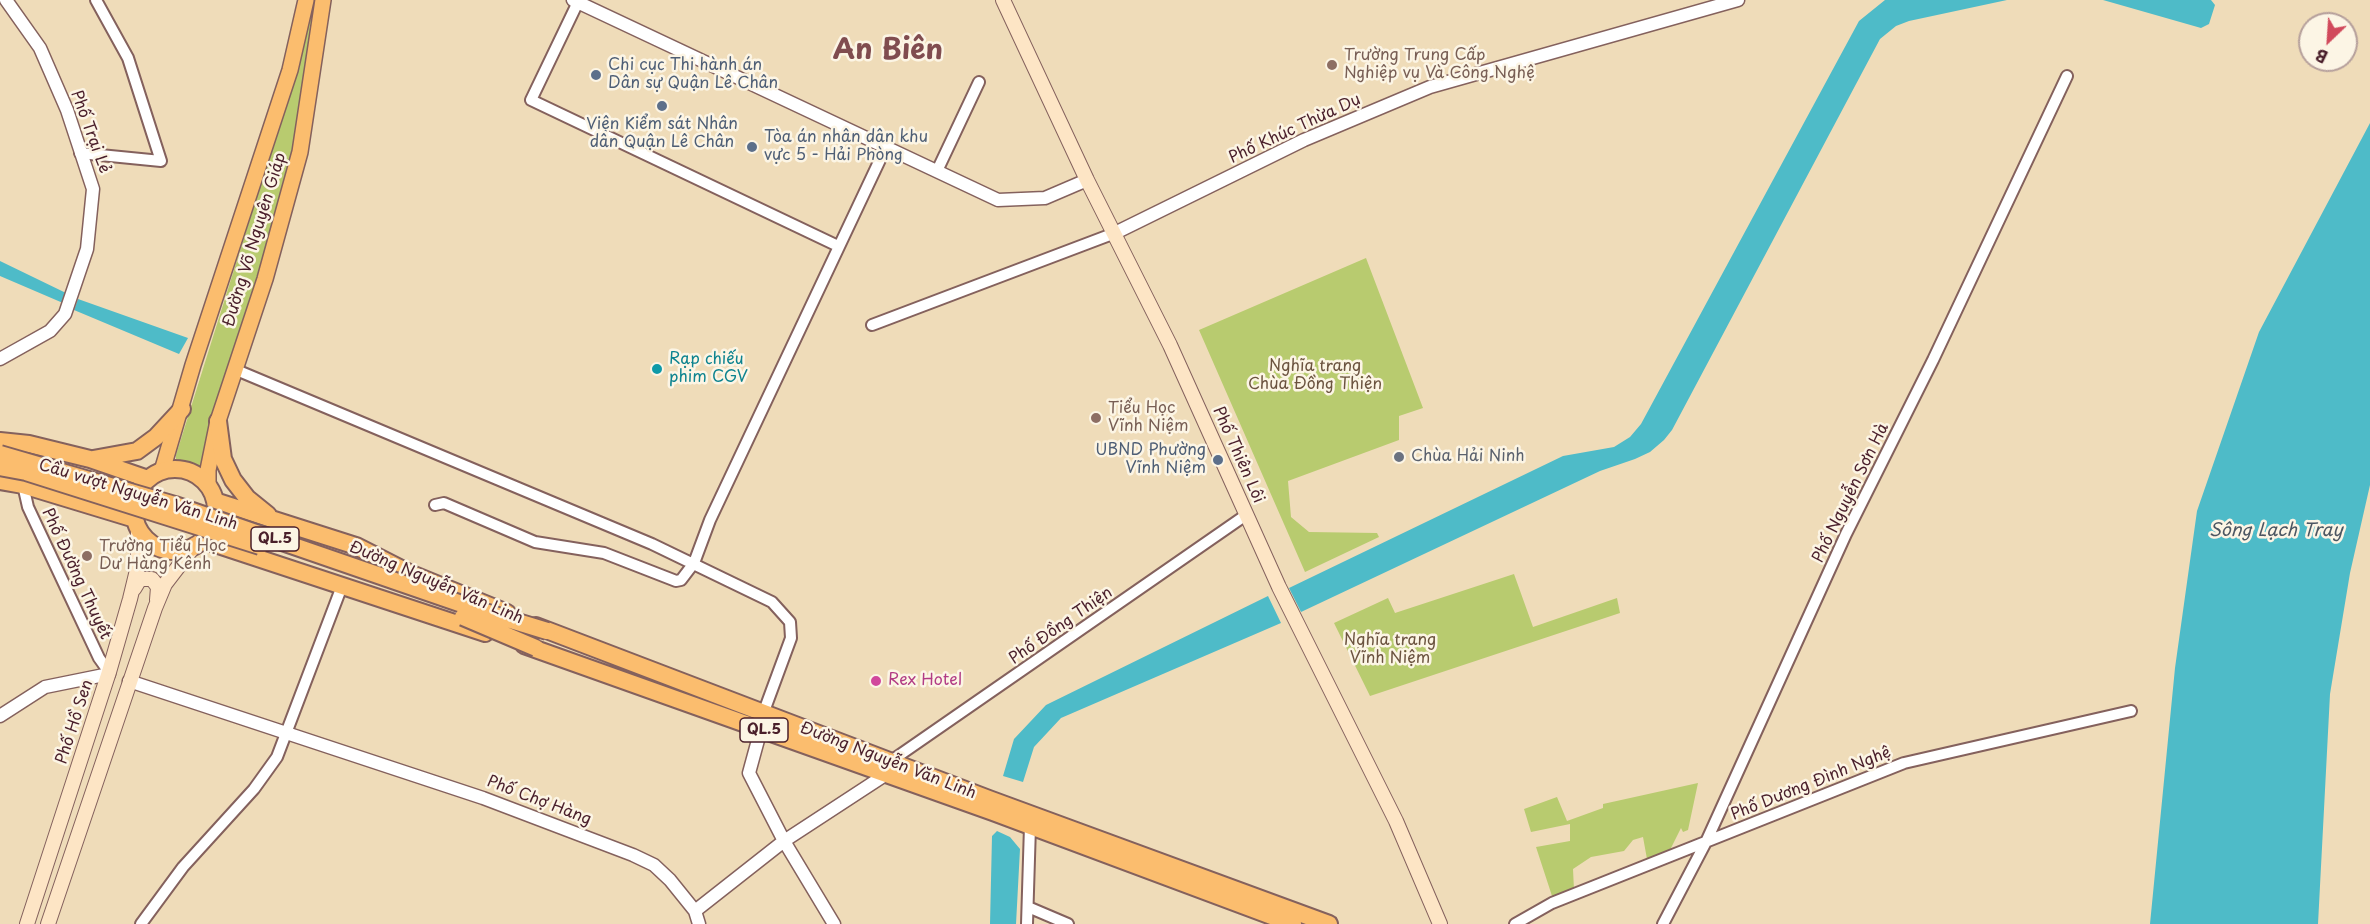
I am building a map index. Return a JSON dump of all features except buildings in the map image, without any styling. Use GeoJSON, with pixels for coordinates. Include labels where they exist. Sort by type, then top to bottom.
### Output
{"type":"FeatureCollection","features":[{"type":"Feature","properties":{"kind":"highway"},"geometry":{"type":"LineString","coordinates":[[90,459],[137,451],[156,437],[182,409]]}},
{"type":"Feature","properties":{"kind":"highway"},"geometry":{"type":"LineString","coordinates":[[218,421],[223,459],[233,480],[247,498],[282,524],[270,542],[274,559],[281,565]]}},
{"type":"Feature","properties":{"kind":"highway"},"geometry":{"type":"LineString","coordinates":[[0,441],[73,455],[155,475],[184,470],[194,474],[211,494],[214,522],[199,543],[175,550],[164,549],[144,537],[137,523],[136,498],[155,475]]}},
{"type":"Feature","properties":{"kind":"highway","name":"Cầu vượt Nguyễn Văn Linh"},"geometry":{"type":"LineString","coordinates":[[0,454],[175,505],[485,612],[547,631]]}},
{"type":"Feature","properties":{"kind":"highway"},"geometry":{"type":"LineString","coordinates":[[63,497],[79,492],[86,473],[84,464],[73,455]]}},
{"type":"Feature","properties":{"kind":"highway","name":"Cầu vượt Nguyễn Văn Linh"},"geometry":{"type":"LineString","coordinates":[[0,467],[108,497],[347,574],[482,623],[536,648]]}},
{"type":"Feature","properties":{"kind":"highway"},"geometry":{"type":"LineString","coordinates":[[0,481],[63,497],[137,523]]}},
{"type":"Feature","properties":{"kind":"highway","name":"Đường Nguyễn Văn Linh"},"geometry":{"type":"LineString","coordinates":[[211,494],[282,524],[356,546],[409,573],[762,721],[1028,819],[1293,924]]}},
{"type":"Feature","properties":{"kind":"highway","name":"Đường Nguyễn Văn Linh"},"geometry":{"type":"LineString","coordinates":[[199,543],[281,565],[762,721]]}},
{"type":"Feature","properties":{"kind":"highway","name":"Đường Nguyễn Văn Linh"},"geometry":{"type":"LineString","coordinates":[[1028,819],[1329,924]]}},
{"type":"Feature","properties":{"kind":"main road","name":"Đường Võ Nguyên Giáp"},"geometry":{"type":"LineString","coordinates":[[155,475],[182,409],[193,365],[290,70],[306,0]]}},
{"type":"Feature","properties":{"kind":"main road","name":"Đường Võ Nguyên Giáp"},"geometry":{"type":"LineString","coordinates":[[211,494],[208,470],[218,421],[264,279],[300,152],[323,0]]}},
{"type":"Feature","properties":{"kind":"main road","name":"Phố Thiên Lôi"},"geometry":{"type":"LineString","coordinates":[[1003,0],[1087,180],[1170,345],[1294,616],[1394,818],[1440,924]]}},
{"type":"Feature","properties":{"kind":"main road","name":"Phố Hồ Sen"},"geometry":{"type":"LineString","coordinates":[[27,924],[109,673],[130,599],[138,566],[137,523]]}},
{"type":"Feature","properties":{"kind":"main road"},"geometry":{"type":"LineString","coordinates":[[48,924],[155,608],[165,584],[199,543]]}},
{"type":"Feature","properties":{"kind":"main road"},"geometry":{"type":"LineString","coordinates":[[130,599],[140,579],[152,579],[158,587],[155,608]]}},
{"type":"Feature","properties":{"kind":"street","name":"Phố Trại Lẻ"},"geometry":{"type":"LineString","coordinates":[[0,359],[50,331],[64,314],[75,289],[87,249],[93,189],[67,110],[40,48],[6,0]]}},
{"type":"Feature","properties":{"kind":"street"},"geometry":{"type":"LineString","coordinates":[[80,153],[161,161],[129,58],[96,0]]}},
{"type":"Feature","properties":{"kind":"street","name":"Phố Khúc Thừa Dụ"},"geometry":{"type":"LineString","coordinates":[[1115,233],[1304,141],[1430,87],[1738,0]]}},
{"type":"Feature","properties":{"kind":"street"},"geometry":{"type":"LineString","coordinates":[[838,246],[531,100],[576,1],[998,200],[1045,198],[1087,180]]}},
{"type":"Feature","properties":{"kind":"street","name":"Phố Nguyễn Sơn Hà"},"geometry":{"type":"LineString","coordinates":[[1663,924],[1706,842],[1846,534],[1933,360],[2067,76]]}},
{"type":"Feature","properties":{"kind":"street"},"geometry":{"type":"LineString","coordinates":[[938,171],[979,82]]}},
{"type":"Feature","properties":{"kind":"street"},"geometry":{"type":"LineString","coordinates":[[435,505],[444,503],[535,542],[604,553],[676,581],[681,580],[694,563],[710,520],[886,147]]}},
{"type":"Feature","properties":{"kind":"street"},"geometry":{"type":"LineString","coordinates":[[872,325],[1115,233]]}},
{"type":"Feature","properties":{"kind":"street"},"geometry":{"type":"LineString","coordinates":[[234,369],[694,563],[772,602],[790,622],[791,638],[762,721],[749,773],[784,841],[834,924]]}},
{"type":"Feature","properties":{"kind":"street","name":"Phố Đường Thuyết"},"geometry":{"type":"LineString","coordinates":[[23,485],[28,507],[99,658],[109,673]]}},
{"type":"Feature","properties":{"kind":"street","name":"Phố Đồng Thiện"},"geometry":{"type":"LineString","coordinates":[[888,768],[1246,514]]}},
{"type":"Feature","properties":{"kind":"street"},"geometry":{"type":"LineString","coordinates":[[141,924],[183,867],[254,789],[277,757],[342,586]]}},
{"type":"Feature","properties":{"kind":"street"},"geometry":{"type":"LineString","coordinates":[[0,716],[45,687],[109,673]]}},
{"type":"Feature","properties":{"kind":"street","name":"Phố Chợ Hàng"},"geometry":{"type":"LineString","coordinates":[[129,681],[483,798],[633,855],[662,873],[695,911]]}},
{"type":"Feature","properties":{"kind":"street","name":"Phố Dương Đình Nghệ"},"geometry":{"type":"LineString","coordinates":[[1515,924],[1552,903],[1904,763],[2131,711]]}},
{"type":"Feature","properties":{"kind":"street"},"geometry":{"type":"LineString","coordinates":[[699,924],[695,911],[784,841],[888,768]]}},
{"type":"Feature","properties":{"kind":"street"},"geometry":{"type":"LineString","coordinates":[[1027,924],[1028,819]]}},
{"type":"Feature","properties":{"kind":"street"},"geometry":{"type":"LineString","coordinates":[[1028,908],[1068,924]]}},
{"type":"Feature","properties":{"kind":"green space"},"geometry":{"type":"Polygon","coordinates":[[[312,0],[318,0],[298,139],[202,465],[198,467],[176,459],[176,455],[301,56],[312,0]]]}},
{"type":"Feature","properties":{"kind":"green space","name":"Nghĩa trang Chùa Đồng Thiện"},"geometry":{"type":"Polygon","coordinates":[[[1366,258],[1423,408],[1399,416],[1399,440],[1288,481],[1291,517],[1309,532],[1377,533],[1379,537],[1305,572],[1199,330],[1366,258]]]}},
{"type":"Feature","properties":{"kind":"green space","name":"Nghĩa trang Vĩnh Niệm"},"geometry":{"type":"Polygon","coordinates":[[[1514,574],[1533,627],[1617,598],[1620,613],[1370,696],[1334,623],[1388,598],[1395,613],[1514,574]]]}},
{"type":"Feature","properties":{"kind":"green space"},"geometry":{"type":"Polygon","coordinates":[[[1698,783],[1688,830],[1683,832],[1681,828],[1670,850],[1647,859],[1643,837],[1633,840],[1624,851],[1591,857],[1573,869],[1574,890],[1552,896],[1536,847],[1570,841],[1570,824],[1531,832],[1524,809],[1557,797],[1567,821],[1603,808],[1603,804],[1698,783]]]}},
{"type":"Feature","properties":{"kind":"water"},"geometry":{"type":"Polygon","coordinates":[[[1885,0],[2007,0],[1909,21],[1896,26],[1880,39],[1672,430],[1664,440],[1650,452],[1600,471],[1301,612],[1289,588],[1563,456],[1614,447],[1630,437],[1641,424],[1859,21],[1885,0]]]}},
{"type":"Feature","properties":{"kind":"water"},"geometry":{"type":"Polygon","coordinates":[[[2103,0],[2211,0],[2215,5],[2209,24],[2201,28],[2103,0]]]}},
{"type":"Feature","properties":{"kind":"water","name":"Sông Lạch Tray"},"geometry":{"type":"Polygon","coordinates":[[[2370,123],[2370,485],[2350,573],[2330,694],[2318,924],[2150,924],[2175,668],[2197,511],[2259,332],[2370,123]]]}},
{"type":"Feature","properties":{"kind":"water"},"geometry":{"type":"Polygon","coordinates":[[[0,261],[66,293],[63,303],[0,276],[0,261]]]}},
{"type":"Feature","properties":{"kind":"water"},"geometry":{"type":"Polygon","coordinates":[[[78,299],[188,338],[179,354],[74,310],[78,299]]]}},
{"type":"Feature","properties":{"kind":"water"},"geometry":{"type":"Polygon","coordinates":[[[1268,596],[1281,623],[1061,718],[1034,747],[1023,782],[1003,776],[1014,739],[1046,705],[1268,596]]]}},
{"type":"Feature","properties":{"kind":"water"},"geometry":{"type":"Polygon","coordinates":[[[997,831],[1010,837],[1020,849],[1016,924],[990,924],[992,836],[997,831]]]}},
{"type":"Feature","properties":{"kind":"place","name":"Trường Trung Cấp Nghiệp vụ Và Công Nghệ"},"geometry":{"type":"Point","coordinates":[1332,65]}},
{"type":"Feature","properties":{"kind":"place","name":"Chi cục Thi hành án Dân sự Quận Lê Chân"},"geometry":{"type":"Point","coordinates":[596,75]}},
{"type":"Feature","properties":{"kind":"place","name":"Viện Kiểm sát Nhân dân Quận Lê Chân"},"geometry":{"type":"Point","coordinates":[662,106]}},
{"type":"Feature","properties":{"kind":"place","name":"Tòa án nhân dân khu vực 5 - Hải Phòng"},"geometry":{"type":"Point","coordinates":[752,147]}},
{"type":"Feature","properties":{"kind":"place","name":"Rạp chiếu phim CGV"},"geometry":{"type":"Point","coordinates":[657,369]}},
{"type":"Feature","properties":{"kind":"place","name":"Tiểu Học Vĩnh Niệm"},"geometry":{"type":"Point","coordinates":[1096,418]}},
{"type":"Feature","properties":{"kind":"place","name":"Chùa Hải Ninh"},"geometry":{"type":"Point","coordinates":[1399,457]}},
{"type":"Feature","properties":{"kind":"place","name":"UBND Phường Vĩnh Niệm"},"geometry":{"type":"Point","coordinates":[1218,460]}},
{"type":"Feature","properties":{"kind":"place","name":"Trường Tiểu Học Dư Hàng Kênh"},"geometry":{"type":"Point","coordinates":[87,556]}},
{"type":"Feature","properties":{"kind":"place","name":"Rex Hotel"},"geometry":{"type":"Point","coordinates":[876,681]}},
{"type":"Feature","properties":{"kind":"district","name":"An Biên"},"geometry":{"type":"Point","coordinates":[888,51]}}]}
